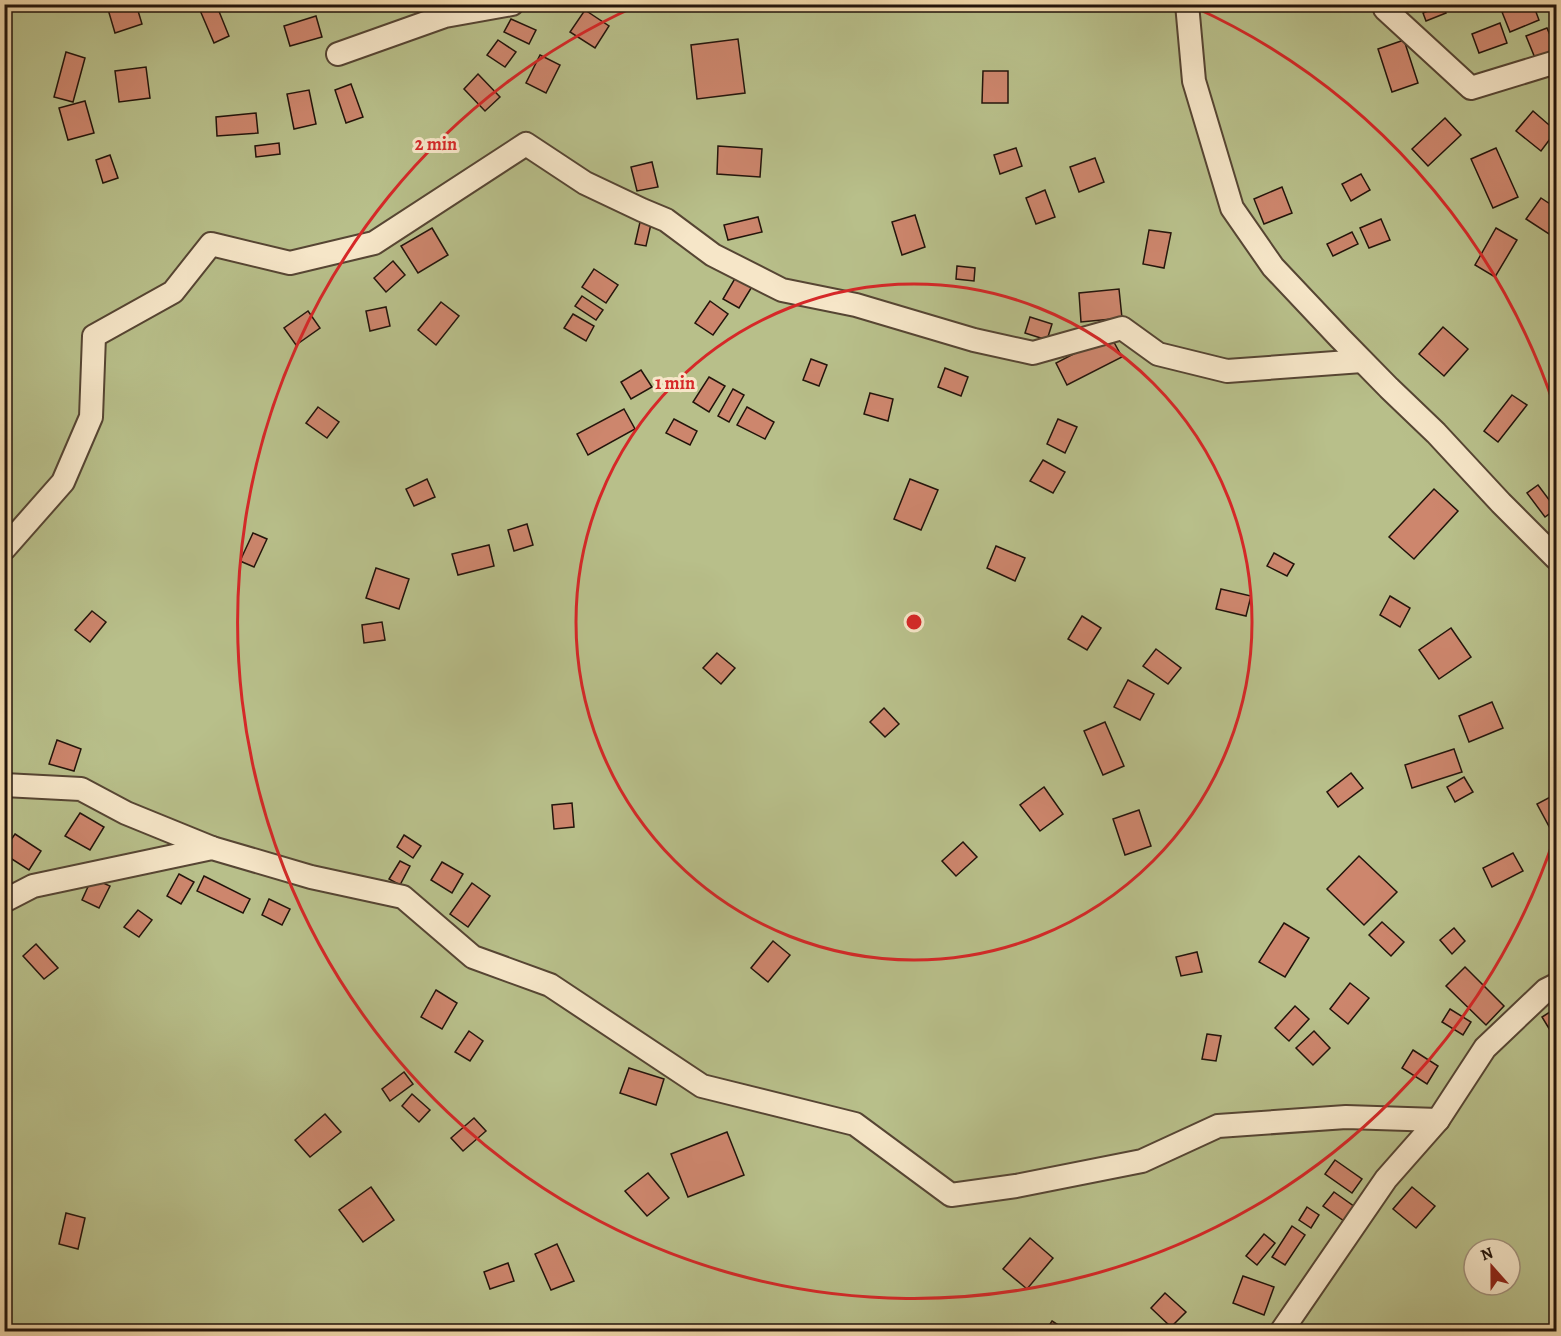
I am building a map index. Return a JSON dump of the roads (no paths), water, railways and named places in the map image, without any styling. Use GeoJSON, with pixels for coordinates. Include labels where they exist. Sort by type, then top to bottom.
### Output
{"type":"FeatureCollection","features":[{"type":"Feature","properties":{"kind":"street"},"geometry":{"type":"LineString","coordinates":[[338,54],[445,16],[512,4]]}},
{"type":"Feature","properties":{"kind":"street"},"geometry":{"type":"LineString","coordinates":[[1187,4],[1194,81],[1232,208],[1273,267],[1362,361],[1436,433],[1557,558]]}},
{"type":"Feature","properties":{"kind":"street"},"geometry":{"type":"LineString","coordinates":[[1384,4],[1385,9],[1471,88],[1557,62]]}},
{"type":"Feature","properties":{"kind":"street"},"geometry":{"type":"LineString","coordinates":[[4,549],[63,482],[91,417],[94,336],[172,292],[211,244],[290,263],[374,243],[526,144],[585,183],[666,220],[713,255],[782,290],[855,305],[974,340],[1033,353],[1122,328],[1158,354],[1227,370],[1362,361]]}},
{"type":"Feature","properties":{"kind":"street"},"geometry":{"type":"LineString","coordinates":[[4,785],[81,789],[126,813],[212,848],[311,877],[403,897],[473,957],[550,985],[702,1086],[855,1124],[951,1195],[1016,1186],[1142,1161],[1218,1126],[1346,1117],[1438,1120]]}},
{"type":"Feature","properties":{"kind":"street"},"geometry":{"type":"LineString","coordinates":[[4,901],[33,886],[212,848]]}},
{"type":"Feature","properties":{"kind":"street"},"geometry":{"type":"LineString","coordinates":[[1281,1332],[1386,1179],[1438,1120],[1485,1048],[1546,990],[1557,985]]}}]}
